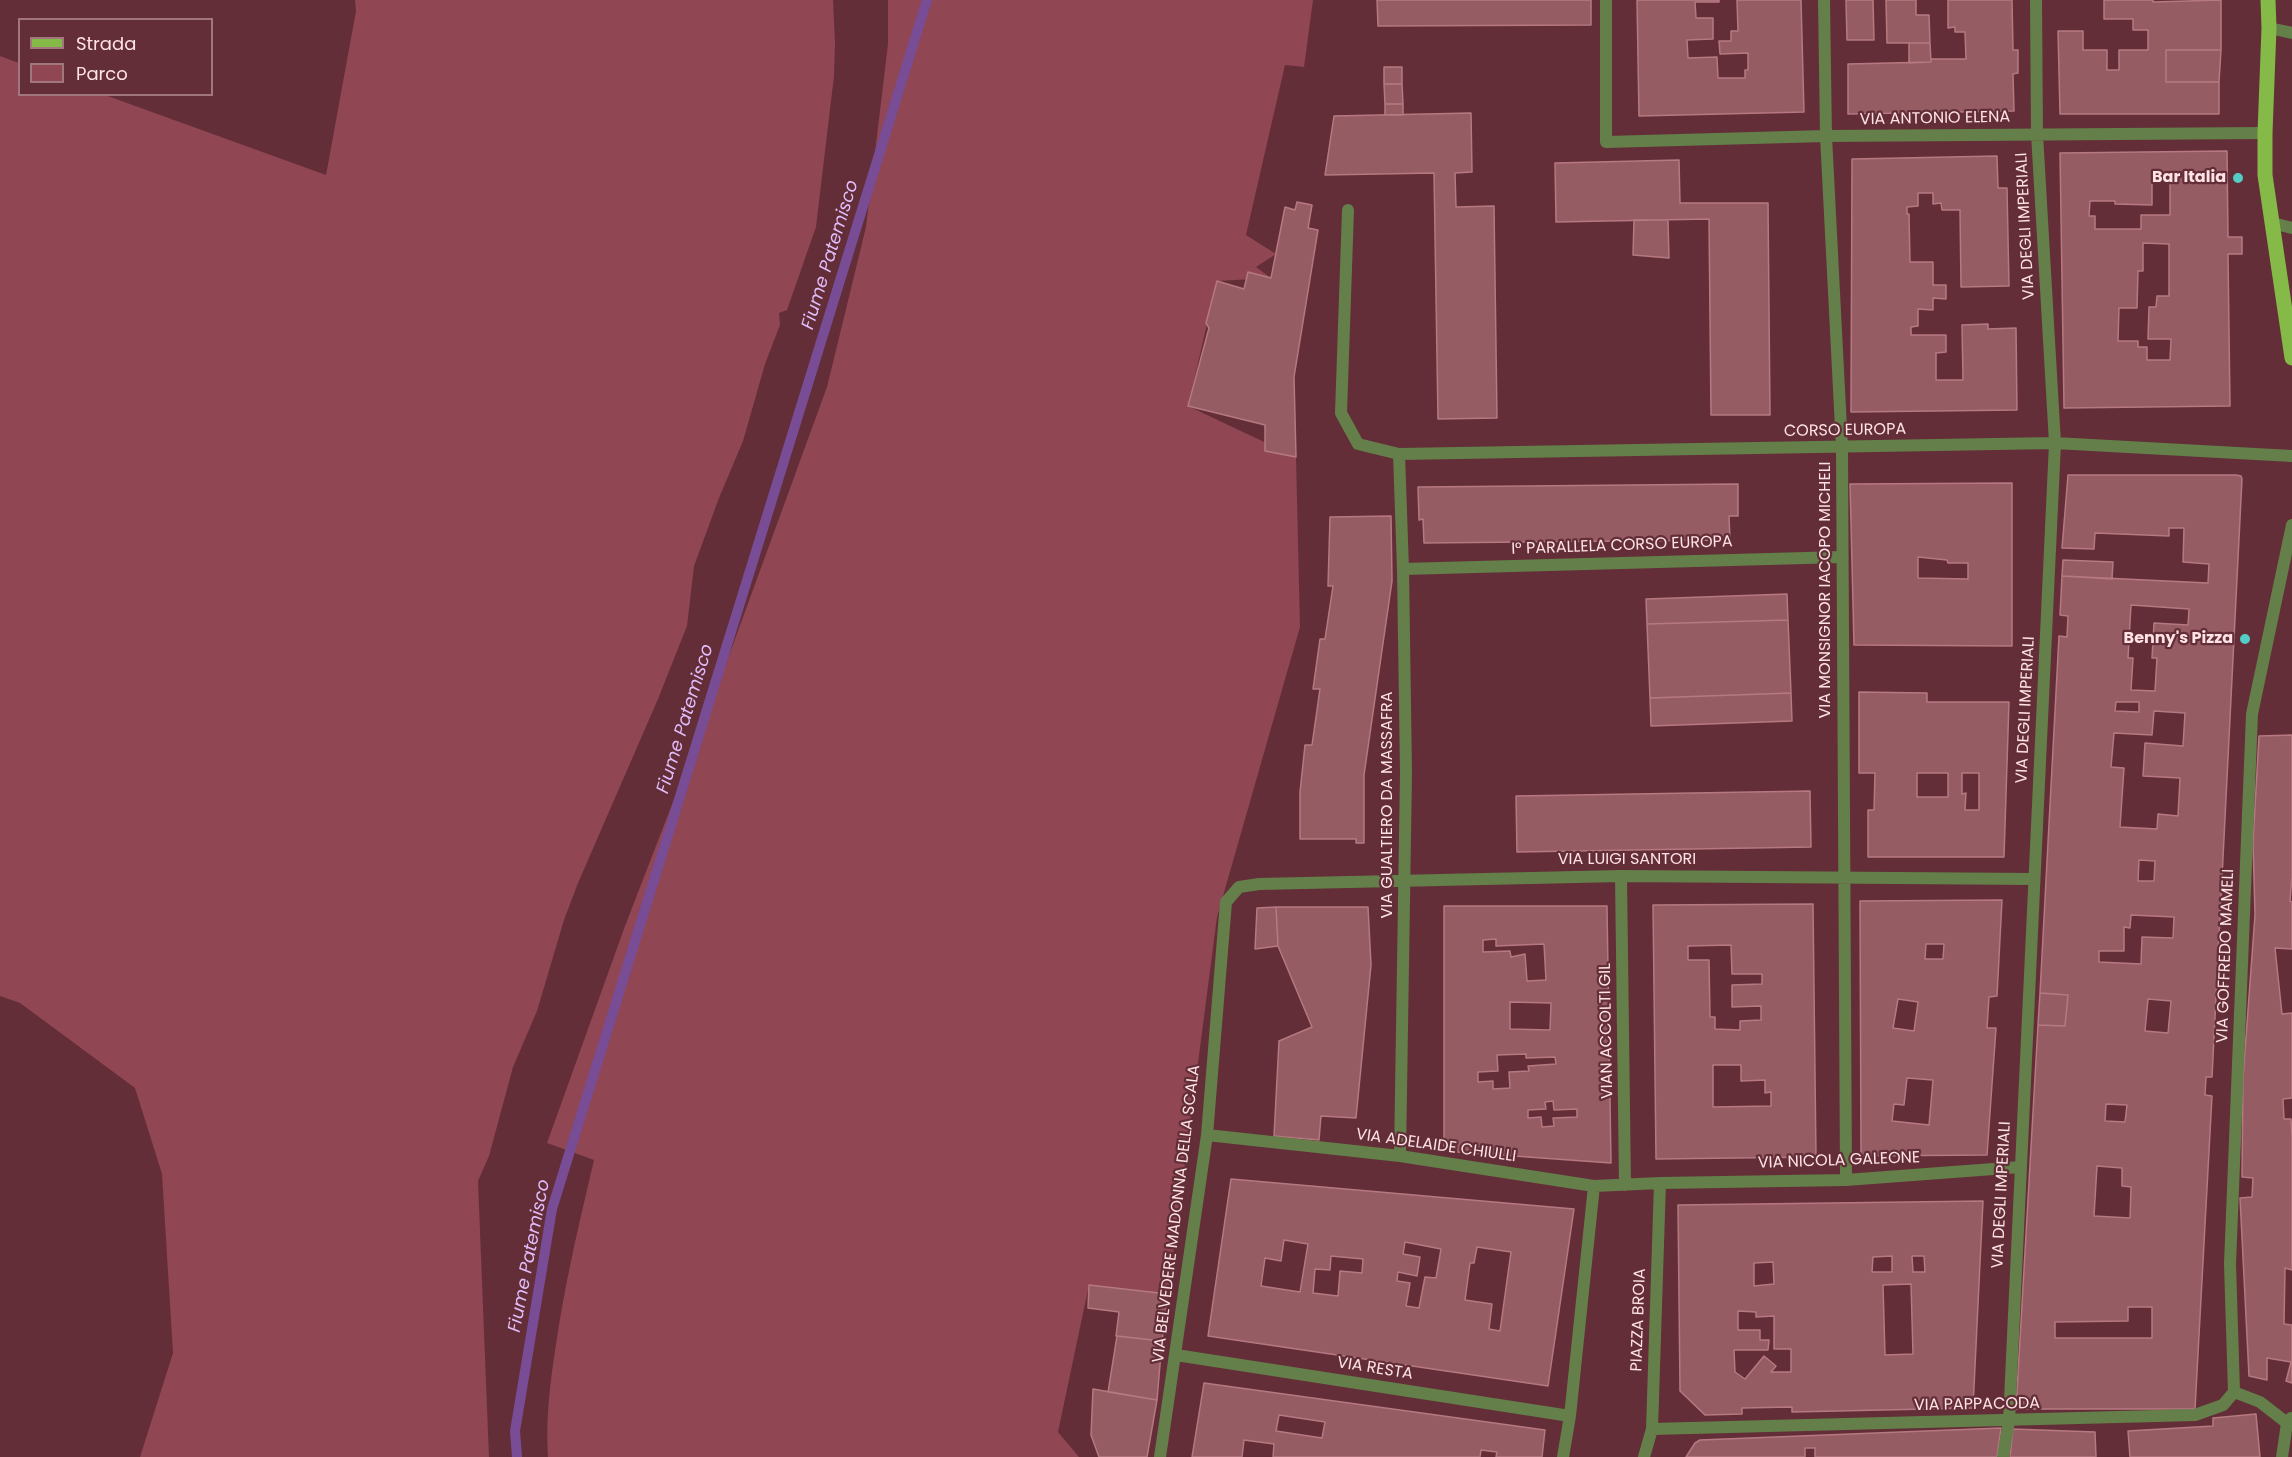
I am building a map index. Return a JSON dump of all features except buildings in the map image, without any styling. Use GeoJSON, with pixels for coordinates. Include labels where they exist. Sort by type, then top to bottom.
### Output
{"type":"FeatureCollection","features":[{"type":"Feature","properties":{"kind":"main road"},"geometry":{"type":"LineString","coordinates":[[2268,0],[2265,175],[2292,358]]}},
{"type":"Feature","properties":{"kind":"street","name":"VIA ANTONIO ELENA"},"geometry":{"type":"LineString","coordinates":[[1606,0],[1606,142],[1826,136],[2265,133]]}},
{"type":"Feature","properties":{"kind":"street","name":"VIA MONSIGNOR IACOPO MICHELI"},"geometry":{"type":"LineString","coordinates":[[1824,0],[1826,136],[1842,448],[1846,1180]]}},
{"type":"Feature","properties":{"kind":"street","name":"VIA DEGLI IMPERIALI"},"geometry":{"type":"LineString","coordinates":[[2003,1457],[2009,1421],[2055,443],[2037,134],[2036,0]]}},
{"type":"Feature","properties":{"kind":"street"},"geometry":{"type":"LineString","coordinates":[[2269,28],[2292,33]]}},
{"type":"Feature","properties":{"kind":"street","name":"CORSO EUROPA"},"geometry":{"type":"LineString","coordinates":[[1348,210],[1341,413],[1358,444],[1399,454],[2055,443],[2292,456]]}},
{"type":"Feature","properties":{"kind":"street"},"geometry":{"type":"LineString","coordinates":[[2272,223],[2292,228]]}},
{"type":"Feature","properties":{"kind":"street","name":"VIA GUALTIERO DA MASSAFRA"},"geometry":{"type":"LineString","coordinates":[[1399,454],[1406,773],[1400,1156]]}},
{"type":"Feature","properties":{"kind":"street","name":"VIA GOFFREDO MAMELI"},"geometry":{"type":"LineString","coordinates":[[2234,1392],[2230,1264],[2252,714],[2292,525]]}},
{"type":"Feature","properties":{"kind":"street","name":"I° PARALLELA CORSO EUROPA"},"geometry":{"type":"LineString","coordinates":[[1403,569],[1842,557]]}},
{"type":"Feature","properties":{"kind":"street","name":"VIA LUIGI SANTORI"},"geometry":{"type":"LineString","coordinates":[[1226,902],[1239,888],[1259,884],[1404,879],[1621,876],[2034,879]]}},
{"type":"Feature","properties":{"kind":"street","name":"VIAN ACCOLTI GIL"},"geometry":{"type":"LineString","coordinates":[[1621,876],[1625,1185]]}},
{"type":"Feature","properties":{"kind":"street","name":"VIA BELVEDERE MADONNA DELLA SCALA"},"geometry":{"type":"LineString","coordinates":[[1160,1457],[1207,1135],[1226,902]]}},
{"type":"Feature","properties":{"kind":"street","name":"VIA ADELAIDE CHIULLI"},"geometry":{"type":"LineString","coordinates":[[1207,1135],[1400,1156],[1594,1186],[1660,1183]]}},
{"type":"Feature","properties":{"kind":"street","name":"VIA NICOLA GALEONE"},"geometry":{"type":"LineString","coordinates":[[1660,1183],[1846,1180],[2020,1167]]}},
{"type":"Feature","properties":{"kind":"street","name":"PIAZZA BROIA"},"geometry":{"type":"LineString","coordinates":[[1644,1457],[1652,1429],[1660,1183]]}},
{"type":"Feature","properties":{"kind":"street"},"geometry":{"type":"LineString","coordinates":[[1563,1457],[1570,1416],[1594,1186]]}},
{"type":"Feature","properties":{"kind":"street","name":"VIA RESTA"},"geometry":{"type":"LineString","coordinates":[[1176,1355],[1570,1416]]}},
{"type":"Feature","properties":{"kind":"street"},"geometry":{"type":"LineString","coordinates":[[2234,1392],[2260,1402],[2289,1420],[2282,1457]]}},
{"type":"Feature","properties":{"kind":"street","name":"VIA PAPPACODA"},"geometry":{"type":"LineString","coordinates":[[1652,1429],[2195,1415],[2223,1405],[2234,1392]]}},
{"type":"Feature","properties":{"kind":"green space"},"geometry":{"type":"Polygon","coordinates":[[[355,0],[833,0],[834,76],[816,227],[787,310],[779,313],[780,325],[765,364],[743,441],[694,566],[687,626],[564,920],[537,1011],[513,1067],[489,1156],[478,1181],[489,1457],[140,1457],[173,1353],[162,1174],[135,1088],[20,1003],[0,996],[0,56],[18,63],[18,96],[108,96],[326,175],[356,11],[355,0]]]}},
{"type":"Feature","properties":{"kind":"green space"},"geometry":{"type":"Polygon","coordinates":[[[888,0],[1313,0],[1304,67],[1285,65],[1246,235],[1276,254],[1256,267],[1271,278],[1217,281],[1188,406],[1296,457],[1300,627],[1217,917],[1168,1294],[1089,1285],[1058,1432],[1079,1457],[548,1457],[548,1408],[556,1342],[594,1160],[547,1143],[625,926],[716,691],[827,387],[866,227],[888,44],[888,0]]]}},
{"type":"Feature","properties":{"kind":"waterway","name":"Fiume Patemisco"},"geometry":{"type":"LineString","coordinates":[[517,1457],[515,1431],[552,1209],[927,0]]}},
{"type":"Feature","properties":{"kind":"place","name":"Bar Italia"},"geometry":{"type":"Point","coordinates":[2238,178]}},
{"type":"Feature","properties":{"kind":"place","name":"Benny's Pizza"},"geometry":{"type":"Point","coordinates":[2245,639]}}]}
